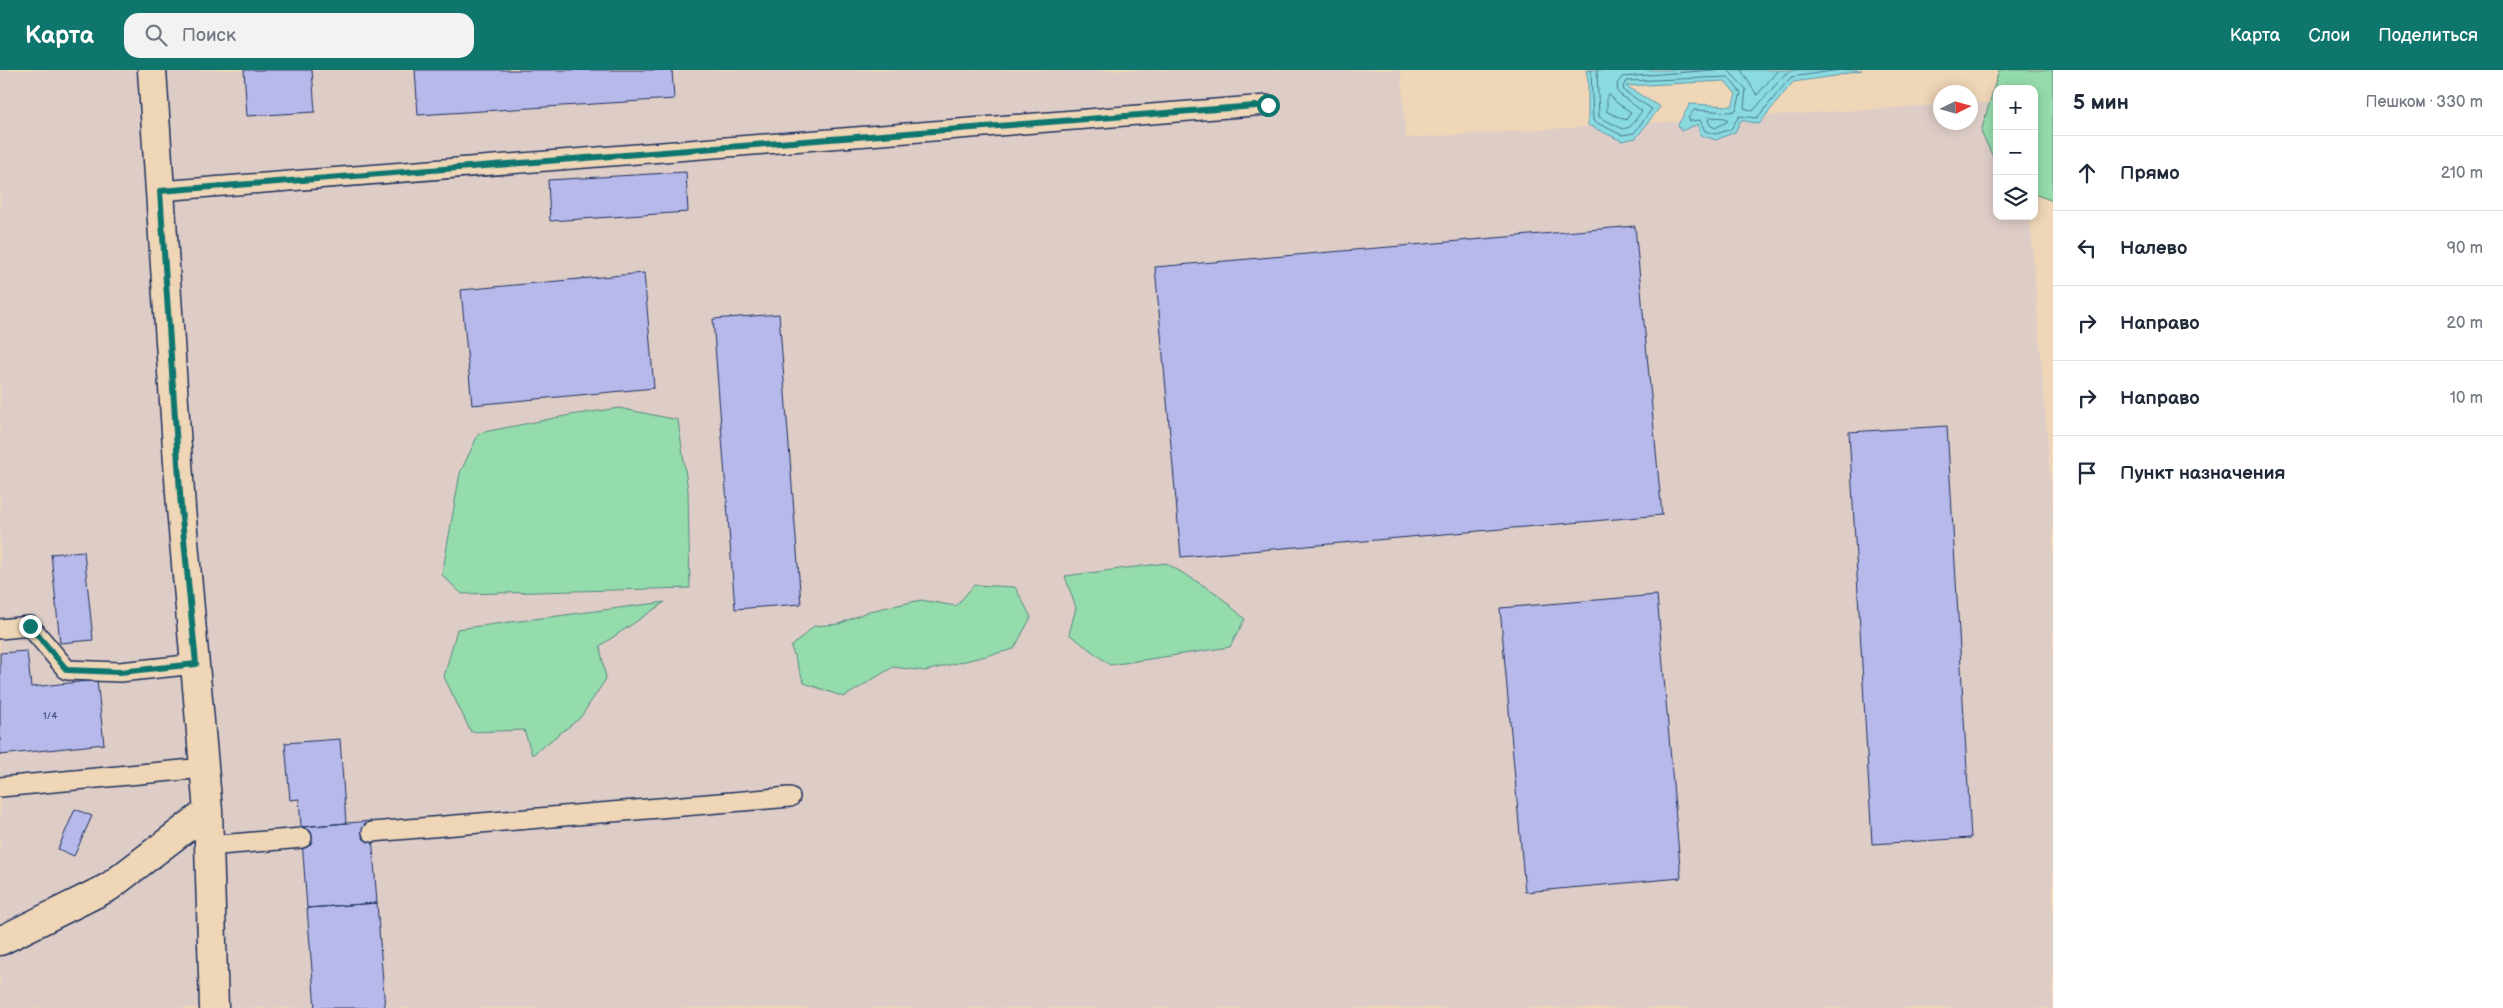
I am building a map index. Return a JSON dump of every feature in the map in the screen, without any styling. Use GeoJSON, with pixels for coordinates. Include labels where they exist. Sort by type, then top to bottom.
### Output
{"type":"FeatureCollection","features":[{"type":"Feature","properties":{"kind":"street"},"geometry":{"type":"LineString","coordinates":[[152,70],[181,508],[208,811],[214,1008]]}},
{"type":"Feature","properties":{"kind":"street"},"geometry":{"type":"LineString","coordinates":[[0,941],[108,887],[208,811]]}},
{"type":"Feature","properties":{"kind":"lane"},"geometry":{"type":"LineString","coordinates":[[160,191],[1268,105]]}},
{"type":"Feature","properties":{"kind":"lane"},"geometry":{"type":"LineString","coordinates":[[0,629],[30,626],[67,670],[120,672],[196,664]]}},
{"type":"Feature","properties":{"kind":"lane"},"geometry":{"type":"LineString","coordinates":[[0,787],[204,768]]}},
{"type":"Feature","properties":{"kind":"lane"},"geometry":{"type":"LineString","coordinates":[[372,832],[790,798]]}},
{"type":"Feature","properties":{"kind":"lane"},"geometry":{"type":"LineString","coordinates":[[208,846],[302,838]]}},
{"type":"Feature","properties":{"kind":"shaded area"},"geometry":{"type":"Polygon","coordinates":[[[0,70],[1401,70],[1406,138],[1933,105],[1933,130],[1978,130],[1978,103],[1993,102],[1993,220],[2030,220],[2053,512],[2053,1008],[0,1008],[0,70]]]}},
{"type":"Feature","properties":{"kind":"green space"},"geometry":{"type":"Polygon","coordinates":[[[1999,70],[2053,70],[2053,201],[2038,195],[2038,85],[1995,85],[1999,70]]]}},
{"type":"Feature","properties":{"kind":"green space"},"geometry":{"type":"Polygon","coordinates":[[[1993,91],[1993,157],[1981,132],[1993,91]]]}},
{"type":"Feature","properties":{"kind":"green space"},"geometry":{"type":"Polygon","coordinates":[[[619,408],[678,420],[688,490],[690,588],[462,594],[442,575],[460,473],[479,433],[570,415],[619,408]]]}},
{"type":"Feature","properties":{"kind":"green space"},"geometry":{"type":"Polygon","coordinates":[[[1166,563],[1216,593],[1245,619],[1230,647],[1110,665],[1069,634],[1076,608],[1065,576],[1166,563]]]}},
{"type":"Feature","properties":{"kind":"green space"},"geometry":{"type":"Polygon","coordinates":[[[974,585],[1015,587],[1031,617],[1014,649],[925,671],[893,667],[844,697],[804,683],[791,647],[814,626],[839,624],[869,611],[921,600],[956,606],[974,585]]]}},
{"type":"Feature","properties":{"kind":"green space"},"geometry":{"type":"Polygon","coordinates":[[[665,602],[600,646],[606,679],[580,718],[532,755],[524,730],[471,732],[444,677],[457,629],[665,602]]]}},
{"type":"Feature","properties":{"kind":"water"},"geometry":{"type":"Polygon","coordinates":[[[1586,70],[1862,70],[1793,82],[1759,124],[1741,120],[1735,132],[1716,140],[1700,135],[1698,124],[1681,131],[1678,125],[1690,104],[1732,106],[1736,94],[1725,81],[1626,86],[1660,107],[1636,138],[1622,141],[1588,125],[1588,80],[1586,70]]]}},
{"type":"Feature","properties":{"kind":"building"},"geometry":{"type":"Polygon","coordinates":[[[244,70],[312,70],[315,112],[247,116],[244,70]]]}},
{"type":"Feature","properties":{"kind":"building"},"geometry":{"type":"Polygon","coordinates":[[[415,70],[672,70],[674,99],[418,115],[415,70]]]}},
{"type":"Feature","properties":{"kind":"building"},"geometry":{"type":"Polygon","coordinates":[[[686,172],[688,212],[550,221],[548,180],[686,172]]]}},
{"type":"Feature","properties":{"kind":"building"},"geometry":{"type":"Polygon","coordinates":[[[1635,226],[1662,515],[1181,557],[1155,267],[1635,226]]]}},
{"type":"Feature","properties":{"kind":"building"},"geometry":{"type":"Polygon","coordinates":[[[644,273],[654,388],[472,405],[461,290],[644,273]]]}},
{"type":"Feature","properties":{"kind":"building"},"geometry":{"type":"Polygon","coordinates":[[[779,314],[801,604],[735,609],[713,319],[779,314]]]}},
{"type":"Feature","properties":{"kind":"building"},"geometry":{"type":"Polygon","coordinates":[[[1947,426],[1971,838],[1872,844],[1849,432],[1947,426]]]}},
{"type":"Feature","properties":{"kind":"building"},"geometry":{"type":"Polygon","coordinates":[[[84,551],[93,640],[60,643],[51,554],[84,551]]]}},
{"type":"Feature","properties":{"kind":"building"},"geometry":{"type":"Polygon","coordinates":[[[1657,595],[1681,878],[1525,892],[1500,608],[1657,595]]]}},
{"type":"Feature","properties":{"kind":"building"},"geometry":{"type":"Polygon","coordinates":[[[27,651],[31,687],[97,680],[104,744],[0,755],[0,653],[27,651]]]}},
{"type":"Feature","properties":{"kind":"building"},"geometry":{"type":"Polygon","coordinates":[[[340,739],[346,823],[301,827],[299,799],[290,800],[285,743],[340,739]]]}},
{"type":"Feature","properties":{"kind":"building"},"geometry":{"type":"Polygon","coordinates":[[[75,809],[92,816],[74,856],[58,849],[75,809]]]}},
{"type":"Feature","properties":{"kind":"building"},"geometry":{"type":"Polygon","coordinates":[[[371,821],[377,903],[307,908],[301,827],[371,821]]]}},
{"type":"Feature","properties":{"kind":"building"},"geometry":{"type":"Polygon","coordinates":[[[377,903],[385,1008],[315,1008],[307,908],[377,903]]]}},
{"type":"Feature","properties":{"kind":"route"},"geometry":{"type":"LineString","coordinates":[[30,626],[67,670],[120,672],[196,664],[181,508],[160,191],[1268,105]]}}]}
